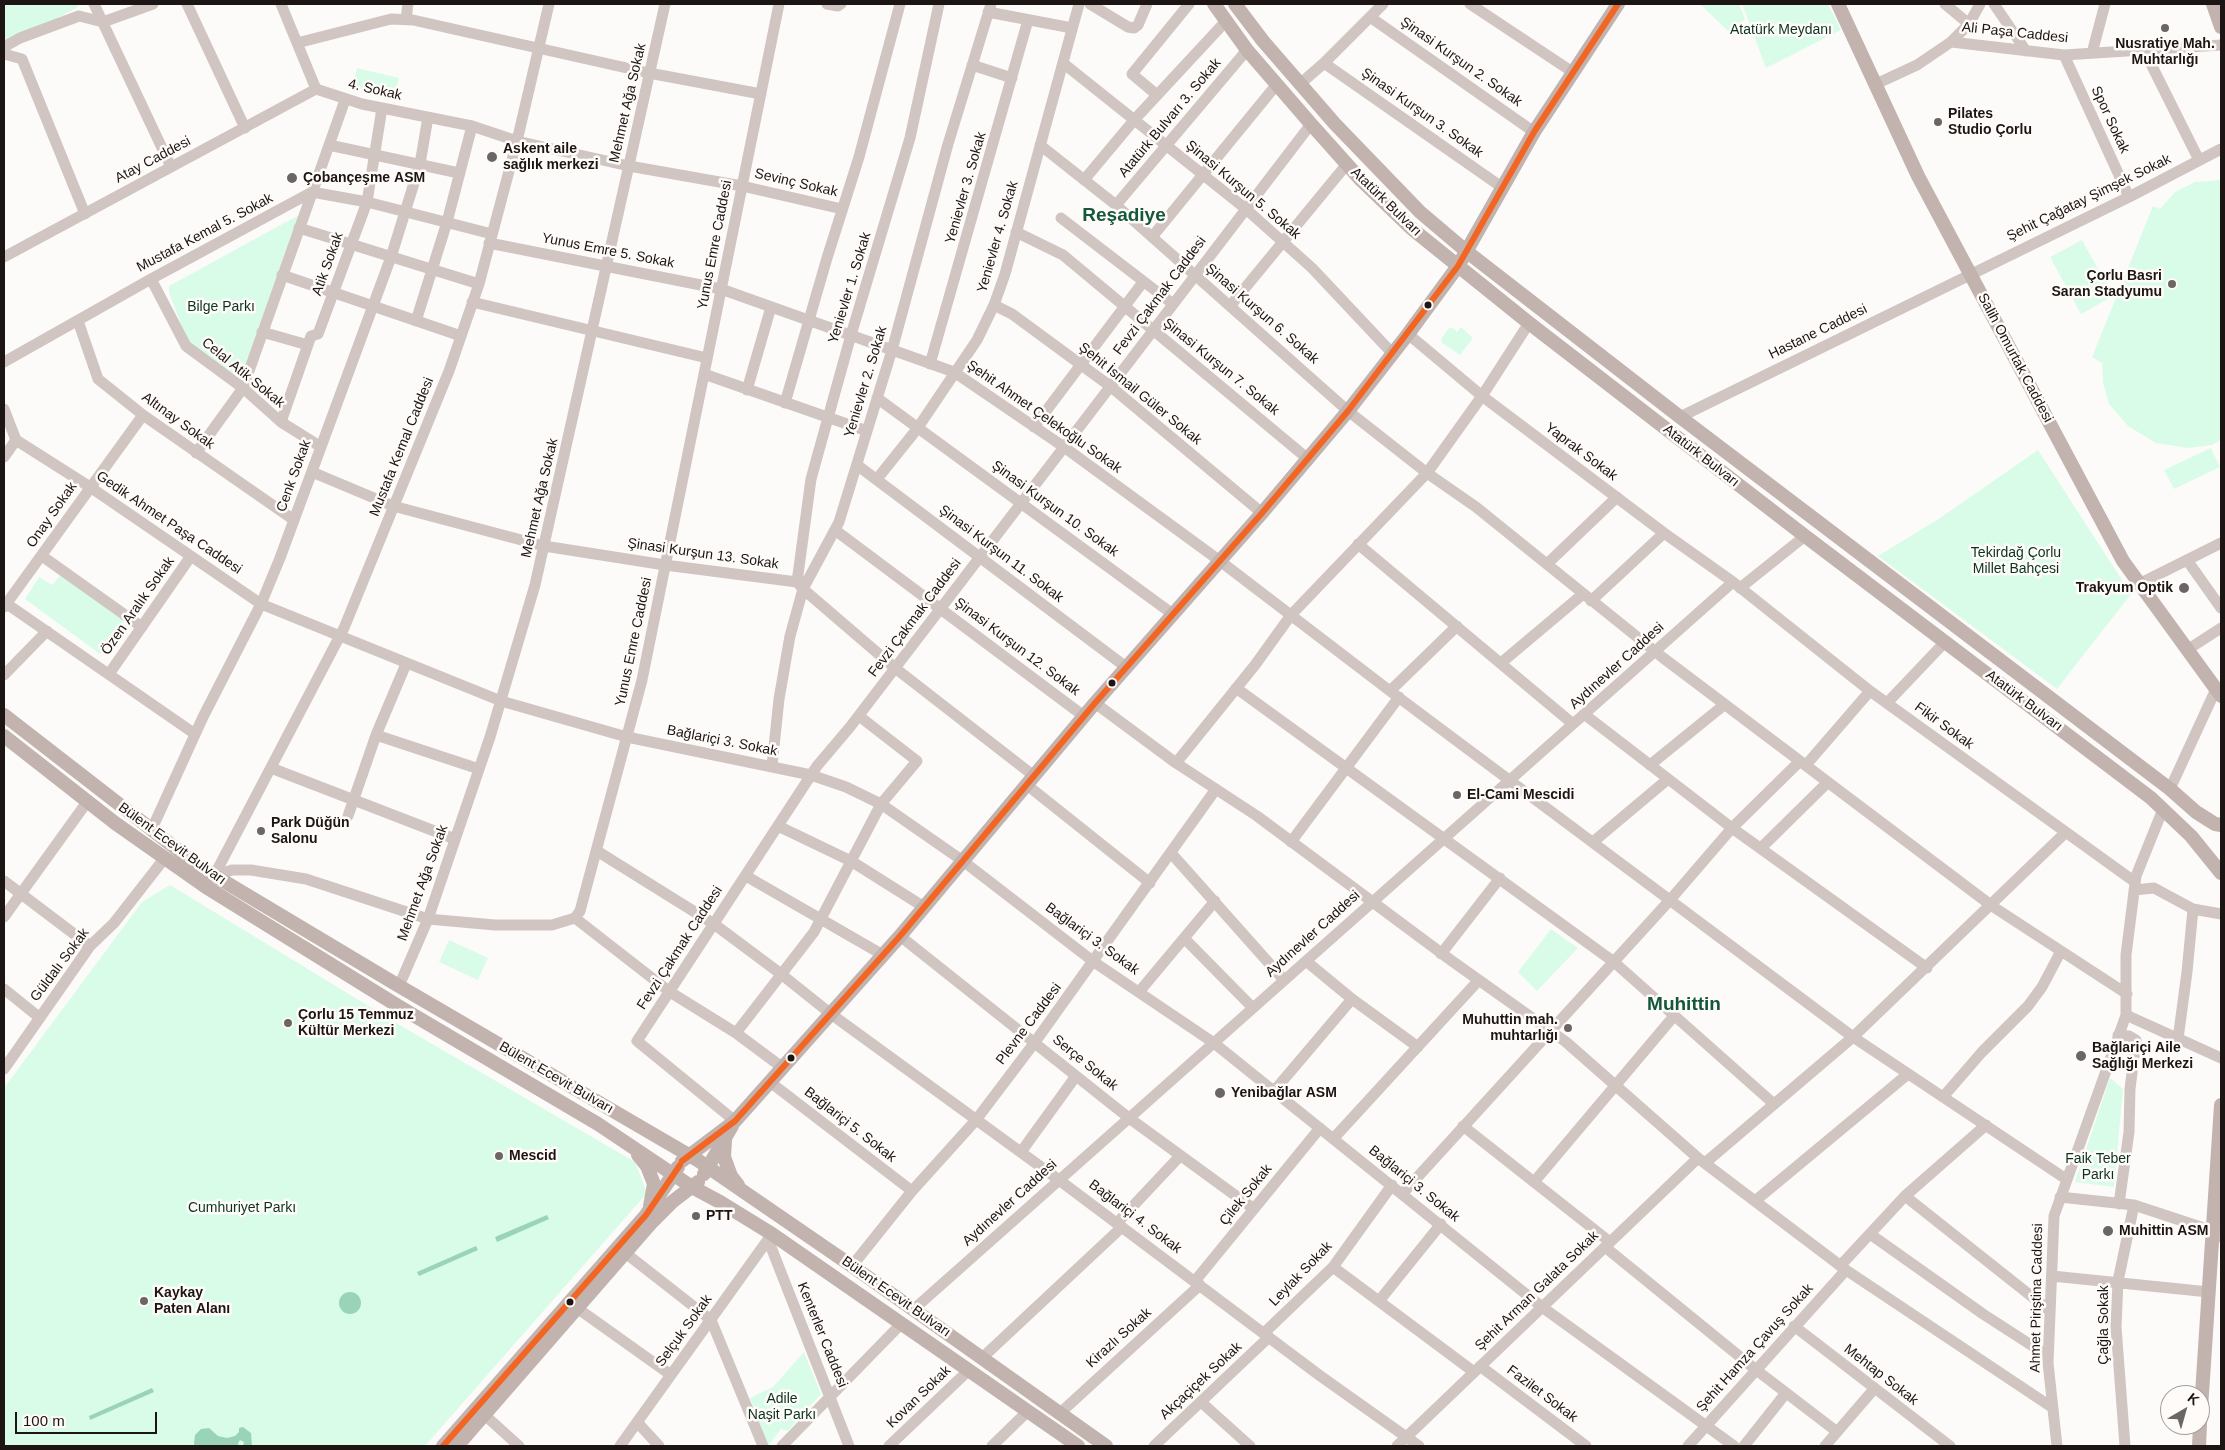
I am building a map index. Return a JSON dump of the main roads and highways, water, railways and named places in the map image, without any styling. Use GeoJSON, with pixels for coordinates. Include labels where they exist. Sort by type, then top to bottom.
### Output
{"type":"FeatureCollection","features":[{"type":"Feature","properties":{"kind":"main road","name":"Atatürk Bulvarı"},"geometry":{"type":"LineString","coordinates":[[1214,4],[1247,50],[1311,124],[1347,164],[1411,228],[1529,323],[1805,536],[2151,798],[2191,836],[2221,873]]}},
{"type":"Feature","properties":{"kind":"main road"},"geometry":{"type":"LineString","coordinates":[[456,1446],[481,1411],[900,936],[1126,667],[1174,615],[1348,411],[1458,266],[1534,132],[1618,4]]}},
{"type":"Feature","properties":{"kind":"main road","name":"Salih Omurtak Caddesi"},"geometry":{"type":"LineString","coordinates":[[1838,4],[1918,176],[2119,554],[2219,692]]}},
{"type":"Feature","properties":{"kind":"main road"},"geometry":{"type":"LineString","coordinates":[[2213,4],[2221,27]]}},
{"type":"Feature","properties":{"kind":"main road","name":"Atatürk Bulvarı"},"geometry":{"type":"LineString","coordinates":[[1237,5],[1300,84],[1335,124],[1420,212],[1466,251],[1680,417],[2170,789],[2196,812],[2215,824],[2221,825]]}},
{"type":"Feature","properties":{"kind":"main road","name":"Bülent Ecevit Bulvarı"},"geometry":{"type":"LineString","coordinates":[[4,714],[200,867],[210,881],[390,1000],[622,1139],[744,1194],[914,1309],[1106,1446]]}},
{"type":"Feature","properties":{"kind":"main road","name":"Bülent Ecevit Bulvarı"},"geometry":{"type":"LineString","coordinates":[[4,736],[87,802],[164,859],[210,881],[399,986],[658,1137],[720,1202],[772,1234],[1078,1446]]}},
{"type":"Feature","properties":{"kind":"main road"},"geometry":{"type":"LineString","coordinates":[[143,844],[152,831]]}},
{"type":"Feature","properties":{"kind":"main road"},"geometry":{"type":"LineString","coordinates":[[152,831],[164,859],[200,867]]}},
{"type":"Feature","properties":{"kind":"main road"},"geometry":{"type":"LineString","coordinates":[[2203,1385],[2209,1292],[2217,1234],[2221,1105]]}},
{"type":"Feature","properties":{"kind":"main road"},"geometry":{"type":"LineString","coordinates":[[658,1137],[686,1143],[724,1134]]}},
{"type":"Feature","properties":{"kind":"main road"},"geometry":{"type":"LineString","coordinates":[[649,1219],[672,1202],[691,1171],[724,1134]]}},
{"type":"Feature","properties":{"kind":"main road"},"geometry":{"type":"LineString","coordinates":[[724,1134],[724,1148],[728,1168],[744,1194]]}},
{"type":"Feature","properties":{"kind":"main road"},"geometry":{"type":"LineString","coordinates":[[622,1139],[642,1160],[652,1176],[654,1192],[649,1219]]}},
{"type":"Feature","properties":{"kind":"main road"},"geometry":{"type":"LineString","coordinates":[[649,1219],[686,1200],[702,1197],[720,1202]]}},
{"type":"Feature","properties":{"kind":"main road"},"geometry":{"type":"LineString","coordinates":[[443,1446],[481,1411]]}},
{"type":"Feature","properties":{"kind":"place","name":"Nusratiye Mah. Muhtarlığı"},"geometry":{"type":"Point","coordinates":[2165,28]}},
{"type":"Feature","properties":{"kind":"place","name":"Pilates Studio Çorlu"},"geometry":{"type":"Point","coordinates":[1938,122]}},
{"type":"Feature","properties":{"kind":"place","name":"Askent aile sağlık merkezi"},"geometry":{"type":"Point","coordinates":[492,157]}},
{"type":"Feature","properties":{"kind":"place","name":"Çobançeşme ASM"},"geometry":{"type":"Point","coordinates":[292,178]}},
{"type":"Feature","properties":{"kind":"place","name":"Çorlu Basri Saran Stadyumu"},"geometry":{"type":"Point","coordinates":[2172,284]}},
{"type":"Feature","properties":{"kind":"place","name":"Trakyum Optik"},"geometry":{"type":"Point","coordinates":[2184,588]}},
{"type":"Feature","properties":{"kind":"place","name":"El-Cami Mescidi"},"geometry":{"type":"Point","coordinates":[1457,795]}},
{"type":"Feature","properties":{"kind":"place","name":"Park Düğün Salonu"},"geometry":{"type":"Point","coordinates":[261,831]}},
{"type":"Feature","properties":{"kind":"place","name":"Çorlu 15 Temmuz Kültür Merkezi"},"geometry":{"type":"Point","coordinates":[288,1023]}},
{"type":"Feature","properties":{"kind":"place","name":"Muhuttin mah. muhtarlığı"},"geometry":{"type":"Point","coordinates":[1568,1028]}},
{"type":"Feature","properties":{"kind":"place","name":"Bağlariçi Aile Sağlığı Merkezi"},"geometry":{"type":"Point","coordinates":[2081,1056]}},
{"type":"Feature","properties":{"kind":"place","name":"Yenibağlar ASM"},"geometry":{"type":"Point","coordinates":[1220,1093]}},
{"type":"Feature","properties":{"kind":"place","name":"Mescid"},"geometry":{"type":"Point","coordinates":[499,1156]}},
{"type":"Feature","properties":{"kind":"place","name":"PTT"},"geometry":{"type":"Point","coordinates":[696,1216]}},
{"type":"Feature","properties":{"kind":"place","name":"Muhittin ASM"},"geometry":{"type":"Point","coordinates":[2108,1231]}},
{"type":"Feature","properties":{"kind":"place","name":"Kaykay Paten Alanı"},"geometry":{"type":"Point","coordinates":[144,1301]}},
{"type":"Feature","properties":{"kind":"district","name":"Reşadiye"},"geometry":{"type":"Point","coordinates":[1124,216]}},
{"type":"Feature","properties":{"kind":"district","name":"Muhittin"},"geometry":{"type":"Point","coordinates":[1684,1005]}},
{"type":"Feature","properties":{"kind":"park label","name":"Atatürk Meydanı"},"geometry":{"type":"Point","coordinates":[1781,30]}},
{"type":"Feature","properties":{"kind":"park label","name":"Bilge Parkı"},"geometry":{"type":"Point","coordinates":[221,307]}},
{"type":"Feature","properties":{"kind":"park label","name":"Tekirdağ Çorlu Millet Bahçesi"},"geometry":{"type":"Point","coordinates":[2016,562]}},
{"type":"Feature","properties":{"kind":"park label","name":"Faik Teber Parkı"},"geometry":{"type":"Point","coordinates":[2098,1168]}},
{"type":"Feature","properties":{"kind":"park label","name":"Cumhuriyet Parkı"},"geometry":{"type":"Point","coordinates":[242,1208]}},
{"type":"Feature","properties":{"kind":"park label","name":"Adile Naşit Parkı"},"geometry":{"type":"Point","coordinates":[782,1408]}}]}
